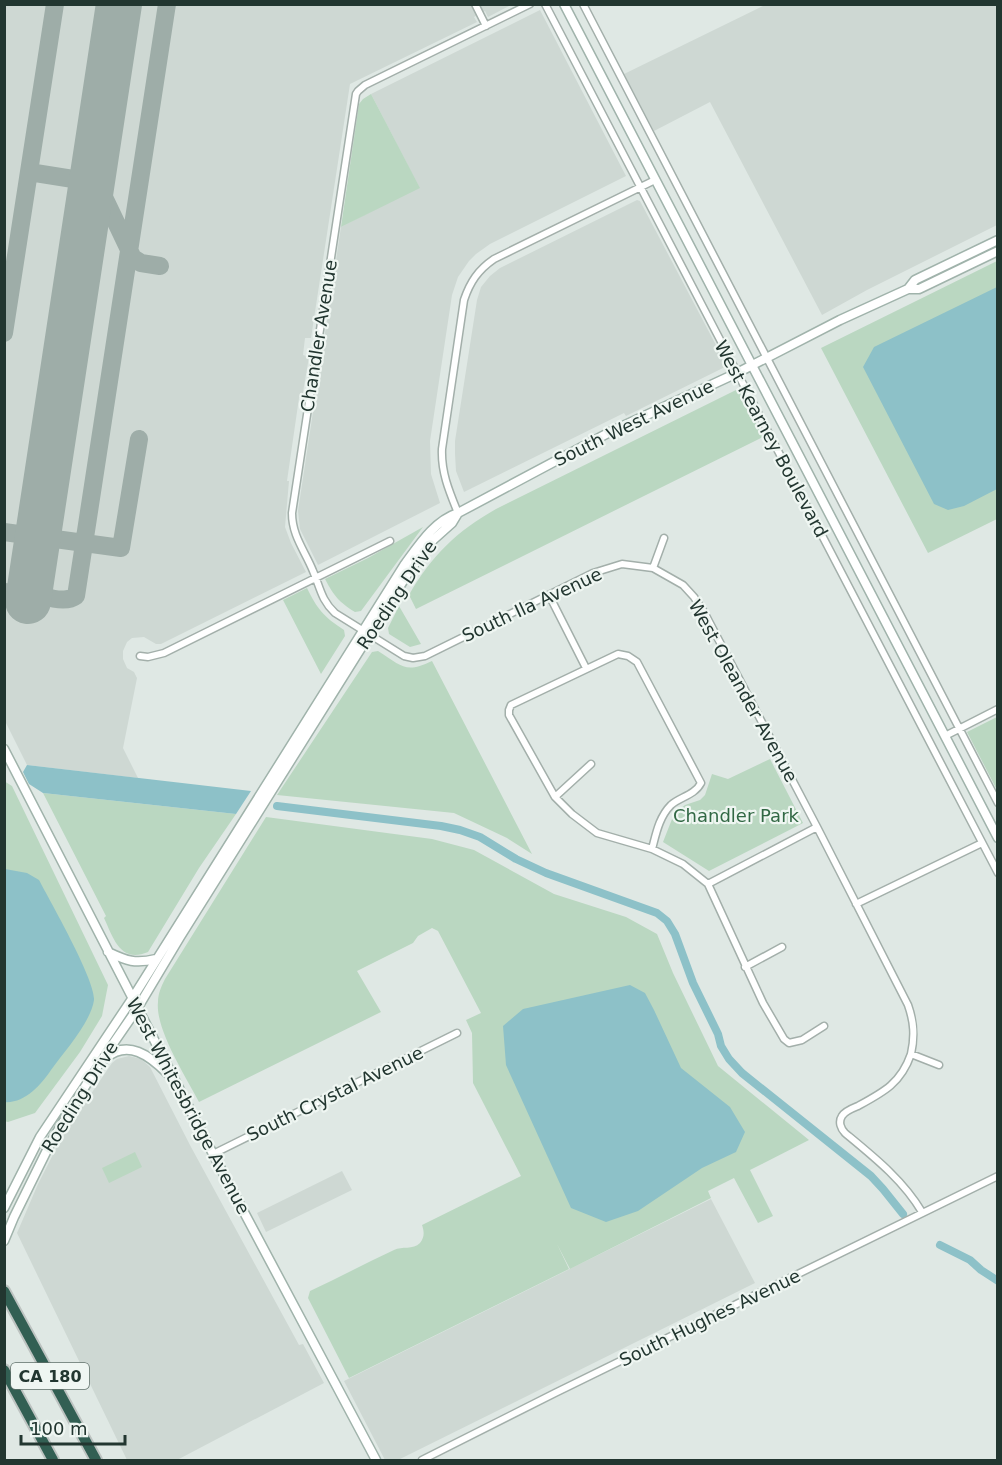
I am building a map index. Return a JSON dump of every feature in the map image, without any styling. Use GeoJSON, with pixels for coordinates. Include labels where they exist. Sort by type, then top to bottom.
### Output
{"type":"FeatureCollection","features":[{"type":"Feature","properties":{"kind":"highway","name":"CA 180"},"geometry":{"type":"LineString","coordinates":[[4,1292],[96,1461]]}},
{"type":"Feature","properties":{"kind":"highway","name":"CA 180"},"geometry":{"type":"LineString","coordinates":[[4,1370],[53,1461]]}},
{"type":"Feature","properties":{"kind":"street"},"geometry":{"type":"LineString","coordinates":[[475,4],[486,26],[530,4]]}},
{"type":"Feature","properties":{"kind":"street","name":"West Kearney Boulevard"},"geometry":{"type":"LineString","coordinates":[[545,4],[998,873]]}},
{"type":"Feature","properties":{"kind":"street","name":"West Kearney Boulevard"},"geometry":{"type":"LineString","coordinates":[[564,4],[998,838]]}},
{"type":"Feature","properties":{"kind":"street","name":"West Kearney Boulevard"},"geometry":{"type":"LineString","coordinates":[[583,4],[998,803]]}},
{"type":"Feature","properties":{"kind":"street","name":"Chandler Avenue"},"geometry":{"type":"LineString","coordinates":[[413,658],[392,650],[329,607],[318,589],[313,571],[295,535],[292,513],[355,98],[358,91],[365,86],[486,26]]}},
{"type":"Feature","properties":{"kind":"street"},"geometry":{"type":"LineString","coordinates":[[458,513],[446,483],[442,448],[464,300],[471,281],[494,259],[655,180]]}},
{"type":"Feature","properties":{"kind":"street","name":"South West Avenue"},"geometry":{"type":"LineString","coordinates":[[908,289],[915,280],[998,240]]}},
{"type":"Feature","properties":{"kind":"street","name":"South West Avenue"},"geometry":{"type":"LineString","coordinates":[[458,513],[610,432],[908,289],[919,289],[998,251]]}},
{"type":"Feature","properties":{"kind":"street","name":"Roeding Drive"},"geometry":{"type":"LineString","coordinates":[[4,1208],[40,1137],[132,999],[366,632],[422,553],[452,523],[458,513]]}},
{"type":"Feature","properties":{"kind":"street"},"geometry":{"type":"LineString","coordinates":[[653,568],[664,538]]}},
{"type":"Feature","properties":{"kind":"street"},"geometry":{"type":"LineString","coordinates":[[140,656],[148,657],[164,652],[390,541]]}},
{"type":"Feature","properties":{"kind":"street","name":"South Ila Avenue"},"geometry":{"type":"LineString","coordinates":[[413,658],[425,656],[593,573],[622,564],[653,568]]}},
{"type":"Feature","properties":{"kind":"street","name":"West Oleander Avenue"},"geometry":{"type":"LineString","coordinates":[[653,568],[683,585],[704,612],[910,1011],[914,1026],[911,1054]]}},
{"type":"Feature","properties":{"kind":"street"},"geometry":{"type":"LineString","coordinates":[[549,596],[586,668]]}},
{"type":"Feature","properties":{"kind":"street","name":"Roeding Drive"},"geometry":{"type":"LineString","coordinates":[[4,1241],[51,1142],[97,1067],[137,1009],[366,632]]}},
{"type":"Feature","properties":{"kind":"street"},"geometry":{"type":"LineString","coordinates":[[652,849],[664,814],[670,806],[698,789],[701,783],[637,662],[628,656],[618,654],[511,705],[508,710],[509,715],[555,797],[572,814],[597,833],[652,849],[683,864],[708,884],[764,1004],[784,1039],[789,1043],[802,1040],[824,1026]]}},
{"type":"Feature","properties":{"kind":"street"},"geometry":{"type":"LineString","coordinates":[[945,736],[998,709]]}},
{"type":"Feature","properties":{"kind":"street","name":"West Whitesbridge Avenue"},"geometry":{"type":"LineString","coordinates":[[4,749],[137,1009],[376,1461]]}},
{"type":"Feature","properties":{"kind":"street"},"geometry":{"type":"LineString","coordinates":[[555,797],[591,764]]}},
{"type":"Feature","properties":{"kind":"street"},"geometry":{"type":"LineString","coordinates":[[708,884],[817,827]]}},
{"type":"Feature","properties":{"kind":"street"},"geometry":{"type":"LineString","coordinates":[[856,904],[982,843]]}},
{"type":"Feature","properties":{"kind":"street"},"geometry":{"type":"LineString","coordinates":[[746,967],[782,947]]}},
{"type":"Feature","properties":{"kind":"street"},"geometry":{"type":"LineString","coordinates":[[108,952],[131,962],[156,959]]}},
{"type":"Feature","properties":{"kind":"street","name":"South Crystal Avenue"},"geometry":{"type":"LineString","coordinates":[[213,1154],[457,1033]]}},
{"type":"Feature","properties":{"kind":"street"},"geometry":{"type":"LineString","coordinates":[[97,1067],[112,1053],[127,1050],[140,1052],[152,1059],[174,1079]]}},
{"type":"Feature","properties":{"kind":"street"},"geometry":{"type":"LineString","coordinates":[[922,1212],[900,1181],[845,1133],[840,1120],[846,1111],[879,1095],[896,1082],[904,1071],[911,1054],[939,1065]]}},
{"type":"Feature","properties":{"kind":"street","name":"South Hughes Avenue"},"geometry":{"type":"LineString","coordinates":[[422,1461],[545,1398],[998,1176]]}},
{"type":"Feature","properties":{"kind":"shaded area"},"geometry":{"type":"Polygon","coordinates":[[[4,5],[511,5],[488,17],[485,11],[474,17],[477,22],[350,84],[311,338],[305,338],[303,355],[309,357],[302,398],[299,398],[287,481],[289,481],[285,527],[306,572],[161,644],[156,644],[144,637],[132,638],[127,642],[123,651],[123,659],[127,668],[134,672],[137,678],[123,748],[138,778],[27,765],[5,721],[4,5]]]}},
{"type":"Feature","properties":{"kind":"shaded area"},"geometry":{"type":"Polygon","coordinates":[[[765,5],[997,5],[997,225],[822,315],[710,102],[654,131],[624,74],[765,5]]]}},
{"type":"Feature","properties":{"kind":"shaded area"},"geometry":{"type":"Polygon","coordinates":[[[540,10],[626,176],[490,244],[469,261],[458,277],[452,295],[430,441],[431,474],[440,503],[318,565],[300,529],[298,511],[341,227],[419,187],[371,94],[540,10]]]}},
{"type":"Feature","properties":{"kind":"shaded area"},"geometry":{"type":"Polygon","coordinates":[[[637,200],[640,201],[727,366],[626,416],[624,413],[464,492],[456,471],[455,441],[481,287],[500,268],[637,200]]]}},
{"type":"Feature","properties":{"kind":"shaded area"},"geometry":{"type":"Polygon","coordinates":[[[129,1056],[141,1059],[150,1067],[299,1345],[303,1344],[324,1383],[177,1460],[127,1460],[17,1233],[38,1184],[63,1135],[112,1063],[129,1056]]]}},
{"type":"Feature","properties":{"kind":"shaded area"},"geometry":{"type":"Polygon","coordinates":[[[342,1171],[352,1190],[266,1232],[257,1213],[342,1171]]]}},
{"type":"Feature","properties":{"kind":"shaded area"},"geometry":{"type":"Polygon","coordinates":[[[711,1199],[755,1283],[398,1460],[385,1460],[344,1381],[711,1199]]]}},
{"type":"Feature","properties":{"kind":"green space"},"geometry":{"type":"Polygon","coordinates":[[[371,94],[420,188],[341,227],[359,104],[371,94]]]}},
{"type":"Feature","properties":{"kind":"green space"},"geometry":{"type":"Polygon","coordinates":[[[997,261],[997,519],[928,553],[821,348],[997,261]]]}},
{"type":"Feature","properties":{"kind":"green space"},"geometry":{"type":"Polygon","coordinates":[[[736,390],[740,391],[763,437],[416,609],[409,595],[426,568],[446,546],[482,517],[736,390]]]}},
{"type":"Feature","properties":{"kind":"green space"},"geometry":{"type":"Polygon","coordinates":[[[423,527],[361,611],[355,612],[334,594],[325,579],[423,527]]]}},
{"type":"Feature","properties":{"kind":"green space"},"geometry":{"type":"Polygon","coordinates":[[[307,588],[314,602],[326,617],[344,630],[345,636],[321,674],[283,600],[307,588]]]}},
{"type":"Feature","properties":{"kind":"green space"},"geometry":{"type":"Polygon","coordinates":[[[399,606],[421,644],[410,647],[389,634],[388,628],[399,606]]]}},
{"type":"Feature","properties":{"kind":"green space"},"geometry":{"type":"Polygon","coordinates":[[[378,651],[409,668],[432,661],[532,854],[507,838],[454,813],[277,795],[372,652],[378,651]]]}},
{"type":"Feature","properties":{"kind":"green space"},"geometry":{"type":"Polygon","coordinates":[[[997,717],[997,790],[967,732],[997,717]]]}},
{"type":"Feature","properties":{"kind":"green space","name":"Chandler Park"},"geometry":{"type":"Polygon","coordinates":[[[770,759],[803,823],[709,871],[663,842],[674,814],[685,805],[700,800],[705,795],[712,774],[728,779],[770,759]]]}},
{"type":"Feature","properties":{"kind":"green space"},"geometry":{"type":"Polygon","coordinates":[[[4,781],[12,786],[108,985],[102,1016],[80,1052],[35,1113],[8,1122],[4,1121],[4,781]]]}},
{"type":"Feature","properties":{"kind":"green space"},"geometry":{"type":"Polygon","coordinates":[[[43,793],[236,814],[199,868],[148,952],[138,955],[124,952],[114,940],[104,918],[106,916],[43,793]]]}},
{"type":"Feature","properties":{"kind":"green space"},"geometry":{"type":"Polygon","coordinates":[[[266,817],[432,839],[474,850],[554,894],[626,917],[657,934],[673,973],[718,1066],[809,1140],[750,1170],[773,1216],[758,1223],[734,1178],[708,1191],[711,1198],[570,1269],[557,1244],[569,1269],[349,1378],[308,1298],[310,1291],[394,1250],[417,1245],[422,1241],[424,1232],[422,1225],[521,1176],[473,1083],[472,1033],[466,1020],[481,1013],[438,931],[432,928],[418,936],[413,943],[357,971],[381,1012],[199,1102],[161,1026],[158,1013],[159,993],[165,979],[266,817]]]}},
{"type":"Feature","properties":{"kind":"green space"},"geometry":{"type":"Polygon","coordinates":[[[135,1152],[142,1167],[109,1183],[102,1168],[135,1152]]]}},
{"type":"Feature","properties":{"kind":"water"},"geometry":{"type":"Polygon","coordinates":[[[997,287],[997,489],[964,506],[948,510],[934,504],[863,367],[874,347],[997,287]]]}},
{"type":"Feature","properties":{"kind":"water"},"geometry":{"type":"Polygon","coordinates":[[[27,765],[251,791],[236,814],[43,793],[29,784],[23,772],[27,765]]]}},
{"type":"Feature","properties":{"kind":"water"},"geometry":{"type":"Polygon","coordinates":[[[5,869],[27,873],[39,880],[88,976],[94,1000],[83,1027],[42,1082],[25,1097],[11,1102],[4,1102],[5,869]]]}},
{"type":"Feature","properties":{"kind":"water"},"geometry":{"type":"Polygon","coordinates":[[[630,985],[645,993],[681,1068],[730,1107],[745,1132],[736,1152],[702,1168],[638,1211],[606,1222],[571,1208],[506,1065],[503,1026],[523,1009],[630,985]]]}},
{"type":"Feature","properties":{"kind":"waterway"},"geometry":{"type":"LineString","coordinates":[[277,806],[460,830],[480,837],[516,859],[546,873],[657,913],[667,921],[675,934],[693,983],[729,1059],[742,1073],[871,1176],[903,1214]]}},
{"type":"Feature","properties":{"kind":"waterway"},"geometry":{"type":"LineString","coordinates":[[940,1245],[970,1260],[998,1281]]}},
{"type":"Feature","properties":{"kind":"taxiway"},"geometry":{"type":"LineString","coordinates":[[4,333],[55,4]]}},
{"type":"Feature","properties":{"kind":"taxiway"},"geometry":{"type":"LineString","coordinates":[[32,573],[34,588],[42,595],[60,599],[76,596],[167,4]]}},
{"type":"Feature","properties":{"kind":"taxiway"},"geometry":{"type":"LineString","coordinates":[[29,172],[92,182]]}},
{"type":"Feature","properties":{"kind":"taxiway"},"geometry":{"type":"LineString","coordinates":[[93,174],[133,258],[141,263],[160,266]]}},
{"type":"Feature","properties":{"kind":"taxiway"},"geometry":{"type":"LineString","coordinates":[[4,532],[121,548],[139,439]]}},
{"type":"Feature","properties":{"kind":"taxiway"},"geometry":{"type":"LineString","coordinates":[[4,592],[16,593],[24,590],[32,573]]}},
{"type":"Feature","properties":{"kind":"runway"},"geometry":{"type":"LineString","coordinates":[[28,601],[119,4]]}}]}
